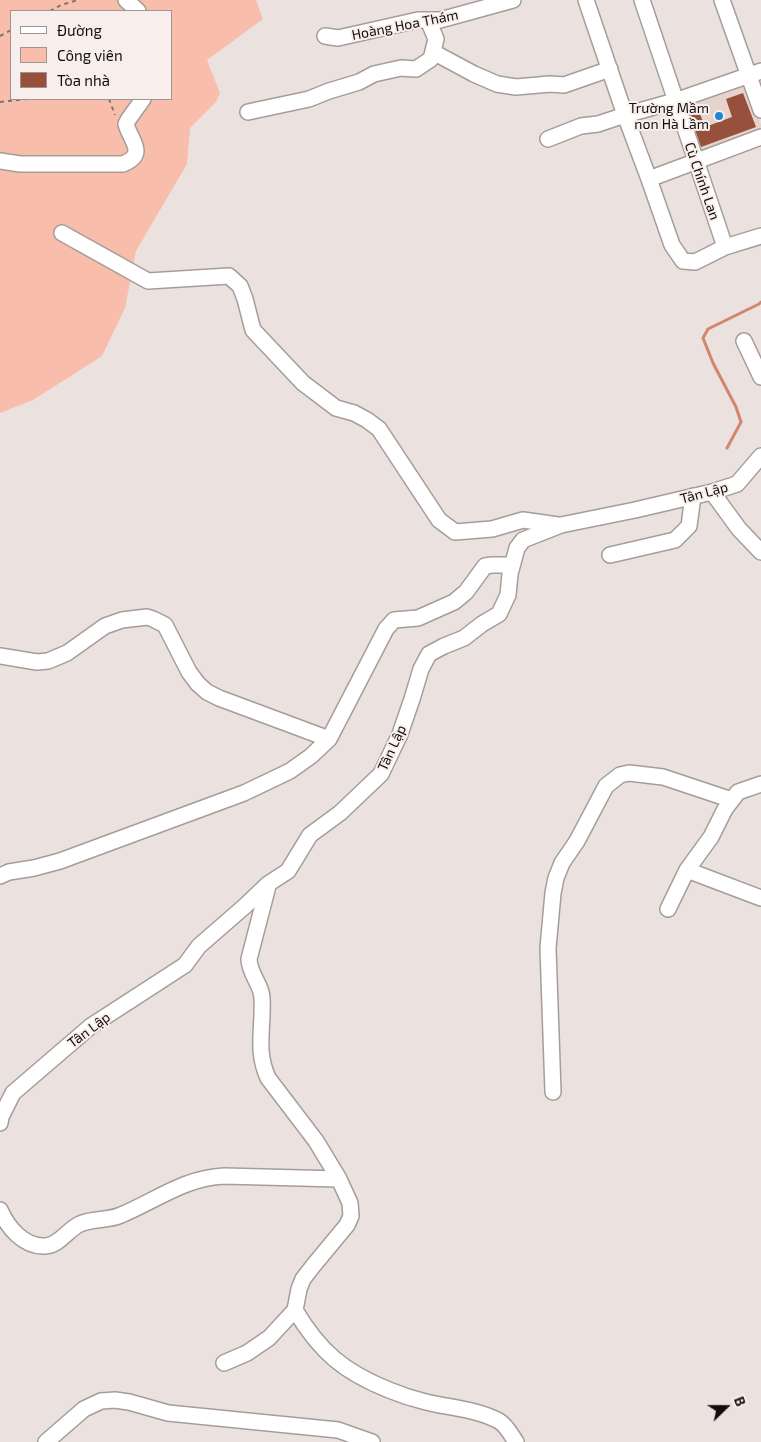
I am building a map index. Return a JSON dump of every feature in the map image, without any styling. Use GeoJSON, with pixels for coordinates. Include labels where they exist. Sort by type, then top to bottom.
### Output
{"type":"FeatureCollection","features":[{"type":"Feature","properties":{"kind":"street"},"geometry":{"type":"LineString","coordinates":[[126,0],[137,10]]}},
{"type":"Feature","properties":{"kind":"street","name":"Hoàng Hoa Thám"},"geometry":{"type":"LineString","coordinates":[[325,36],[338,38],[418,20],[440,20],[513,0]]}},
{"type":"Feature","properties":{"kind":"street"},"geometry":{"type":"LineString","coordinates":[[586,0],[672,245],[683,261],[695,262],[725,247],[761,236]]}},
{"type":"Feature","properties":{"kind":"street","name":"Cù Chính Lan"},"geometry":{"type":"LineString","coordinates":[[642,0],[725,247]]}},
{"type":"Feature","properties":{"kind":"street"},"geometry":{"type":"LineString","coordinates":[[722,0],[755,73],[761,110]]}},
{"type":"Feature","properties":{"kind":"street"},"geometry":{"type":"LineString","coordinates":[[248,112],[309,99],[359,82],[374,74],[401,68],[416,69],[432,59],[436,39],[428,20]]}},
{"type":"Feature","properties":{"kind":"street"},"geometry":{"type":"LineString","coordinates":[[433,52],[497,84],[516,87],[550,84],[564,85],[610,69]]}},
{"type":"Feature","properties":{"kind":"street"},"geometry":{"type":"LineString","coordinates":[[548,139],[581,126],[598,124],[625,114],[675,101],[755,73]]}},
{"type":"Feature","properties":{"kind":"street"},"geometry":{"type":"LineString","coordinates":[[0,161],[20,164],[123,164],[129,162],[134,157],[136,145],[126,124],[143,100]]}},
{"type":"Feature","properties":{"kind":"street"},"geometry":{"type":"LineString","coordinates":[[650,179],[761,137]]}},
{"type":"Feature","properties":{"kind":"street"},"geometry":{"type":"LineString","coordinates":[[62,234],[148,281],[229,276],[240,286],[253,330],[303,384],[336,408],[354,413],[380,429],[438,520],[455,532],[492,529],[523,520],[561,525]]}},
{"type":"Feature","properties":{"kind":"street"},"geometry":{"type":"LineString","coordinates":[[744,341],[761,376]]}},
{"type":"Feature","properties":{"kind":"street","name":"Tân Lập"},"geometry":{"type":"LineString","coordinates":[[0,1122],[13,1093],[91,1026],[185,964],[199,946],[268,884],[288,871],[310,835],[340,813],[381,774],[400,734],[421,669],[429,654],[464,638],[499,614],[508,594],[510,574],[517,548],[523,540],[561,525],[712,492],[737,484],[761,456]]}},
{"type":"Feature","properties":{"kind":"street"},"geometry":{"type":"LineString","coordinates":[[712,492],[739,529],[761,552]]}},
{"type":"Feature","properties":{"kind":"street"},"geometry":{"type":"LineString","coordinates":[[610,556],[675,540],[689,526],[693,496]]}},
{"type":"Feature","properties":{"kind":"street"},"geometry":{"type":"LineString","coordinates":[[0,876],[9,872],[60,861],[244,793],[290,771],[311,756],[329,739],[386,629],[392,622],[401,619],[418,618],[454,602],[466,592],[484,566],[512,565]]}},
{"type":"Feature","properties":{"kind":"street"},"geometry":{"type":"LineString","coordinates":[[0,656],[37,662],[48,661],[67,653],[105,626],[122,620],[153,619],[165,625],[189,672],[198,684],[208,692],[218,698],[329,739]]}},
{"type":"Feature","properties":{"kind":"street"},"geometry":{"type":"LineString","coordinates":[[553,1092],[548,948],[553,893],[562,863],[577,841],[606,786],[620,775],[629,773],[663,777],[732,800]]}},
{"type":"Feature","properties":{"kind":"street"},"geometry":{"type":"LineString","coordinates":[[668,909],[687,870],[711,837],[732,800],[738,792],[761,784]]}},
{"type":"Feature","properties":{"kind":"street"},"geometry":{"type":"LineString","coordinates":[[687,870],[761,898]]}},
{"type":"Feature","properties":{"kind":"street"},"geometry":{"type":"LineString","coordinates":[[224,1363],[247,1353],[269,1338],[294,1310],[303,1279],[347,1225],[350,1216],[350,1203],[339,1179],[316,1141],[268,1078],[263,1068],[261,1056],[263,1000],[259,985],[248,960],[268,884]]}},
{"type":"Feature","properties":{"kind":"street"},"geometry":{"type":"LineString","coordinates":[[0,1210],[12,1231],[23,1240],[44,1246],[57,1242],[81,1223],[119,1216],[187,1183],[208,1177],[339,1179]]}},
{"type":"Feature","properties":{"kind":"street"},"geometry":{"type":"LineString","coordinates":[[294,1310],[308,1332],[320,1346],[346,1369],[366,1380],[424,1402],[478,1413],[501,1422],[516,1442]]}},
{"type":"Feature","properties":{"kind":"street"},"geometry":{"type":"LineString","coordinates":[[46,1442],[84,1409],[101,1401],[114,1400],[129,1402],[168,1413],[338,1430],[372,1442]]}},
{"type":"Feature","properties":{"kind":"path"},"geometry":{"type":"LineString","coordinates":[[52,10],[78,0]]}},
{"type":"Feature","properties":{"kind":"path"},"geometry":{"type":"LineString","coordinates":[[0,102],[18,100]]}},
{"type":"Feature","properties":{"kind":"path"},"geometry":{"type":"LineString","coordinates":[[109,100],[116,117],[126,124]]}},
{"type":"Feature","properties":{"kind":"shaded area","name":"Trường Mầm non Hà Lầm"},"geometry":{"type":"Polygon","coordinates":[[[747,83],[761,125],[761,133],[694,155],[678,106],[747,83]]]}},
{"type":"Feature","properties":{"kind":"green space"},"geometry":{"type":"Polygon","coordinates":[[[0,0],[256,0],[263,19],[207,60],[220,93],[216,102],[190,128],[187,164],[136,251],[125,308],[102,356],[33,400],[0,413],[0,0]]]}},
{"type":"Feature","properties":{"kind":"building"},"geometry":{"type":"Polygon","coordinates":[[[743,93],[756,127],[701,147],[689,112],[698,109],[705,127],[732,117],[726,99],[743,93]]]}},
{"type":"Feature","properties":{"kind":"waterway"},"geometry":{"type":"LineString","coordinates":[[727,448],[741,422],[736,407],[713,363],[703,338],[708,329],[761,302]]}},
{"type":"Feature","properties":{"kind":"place","name":"Trường Mầm non Hà Lầm"},"geometry":{"type":"Point","coordinates":[719,116]}}]}
